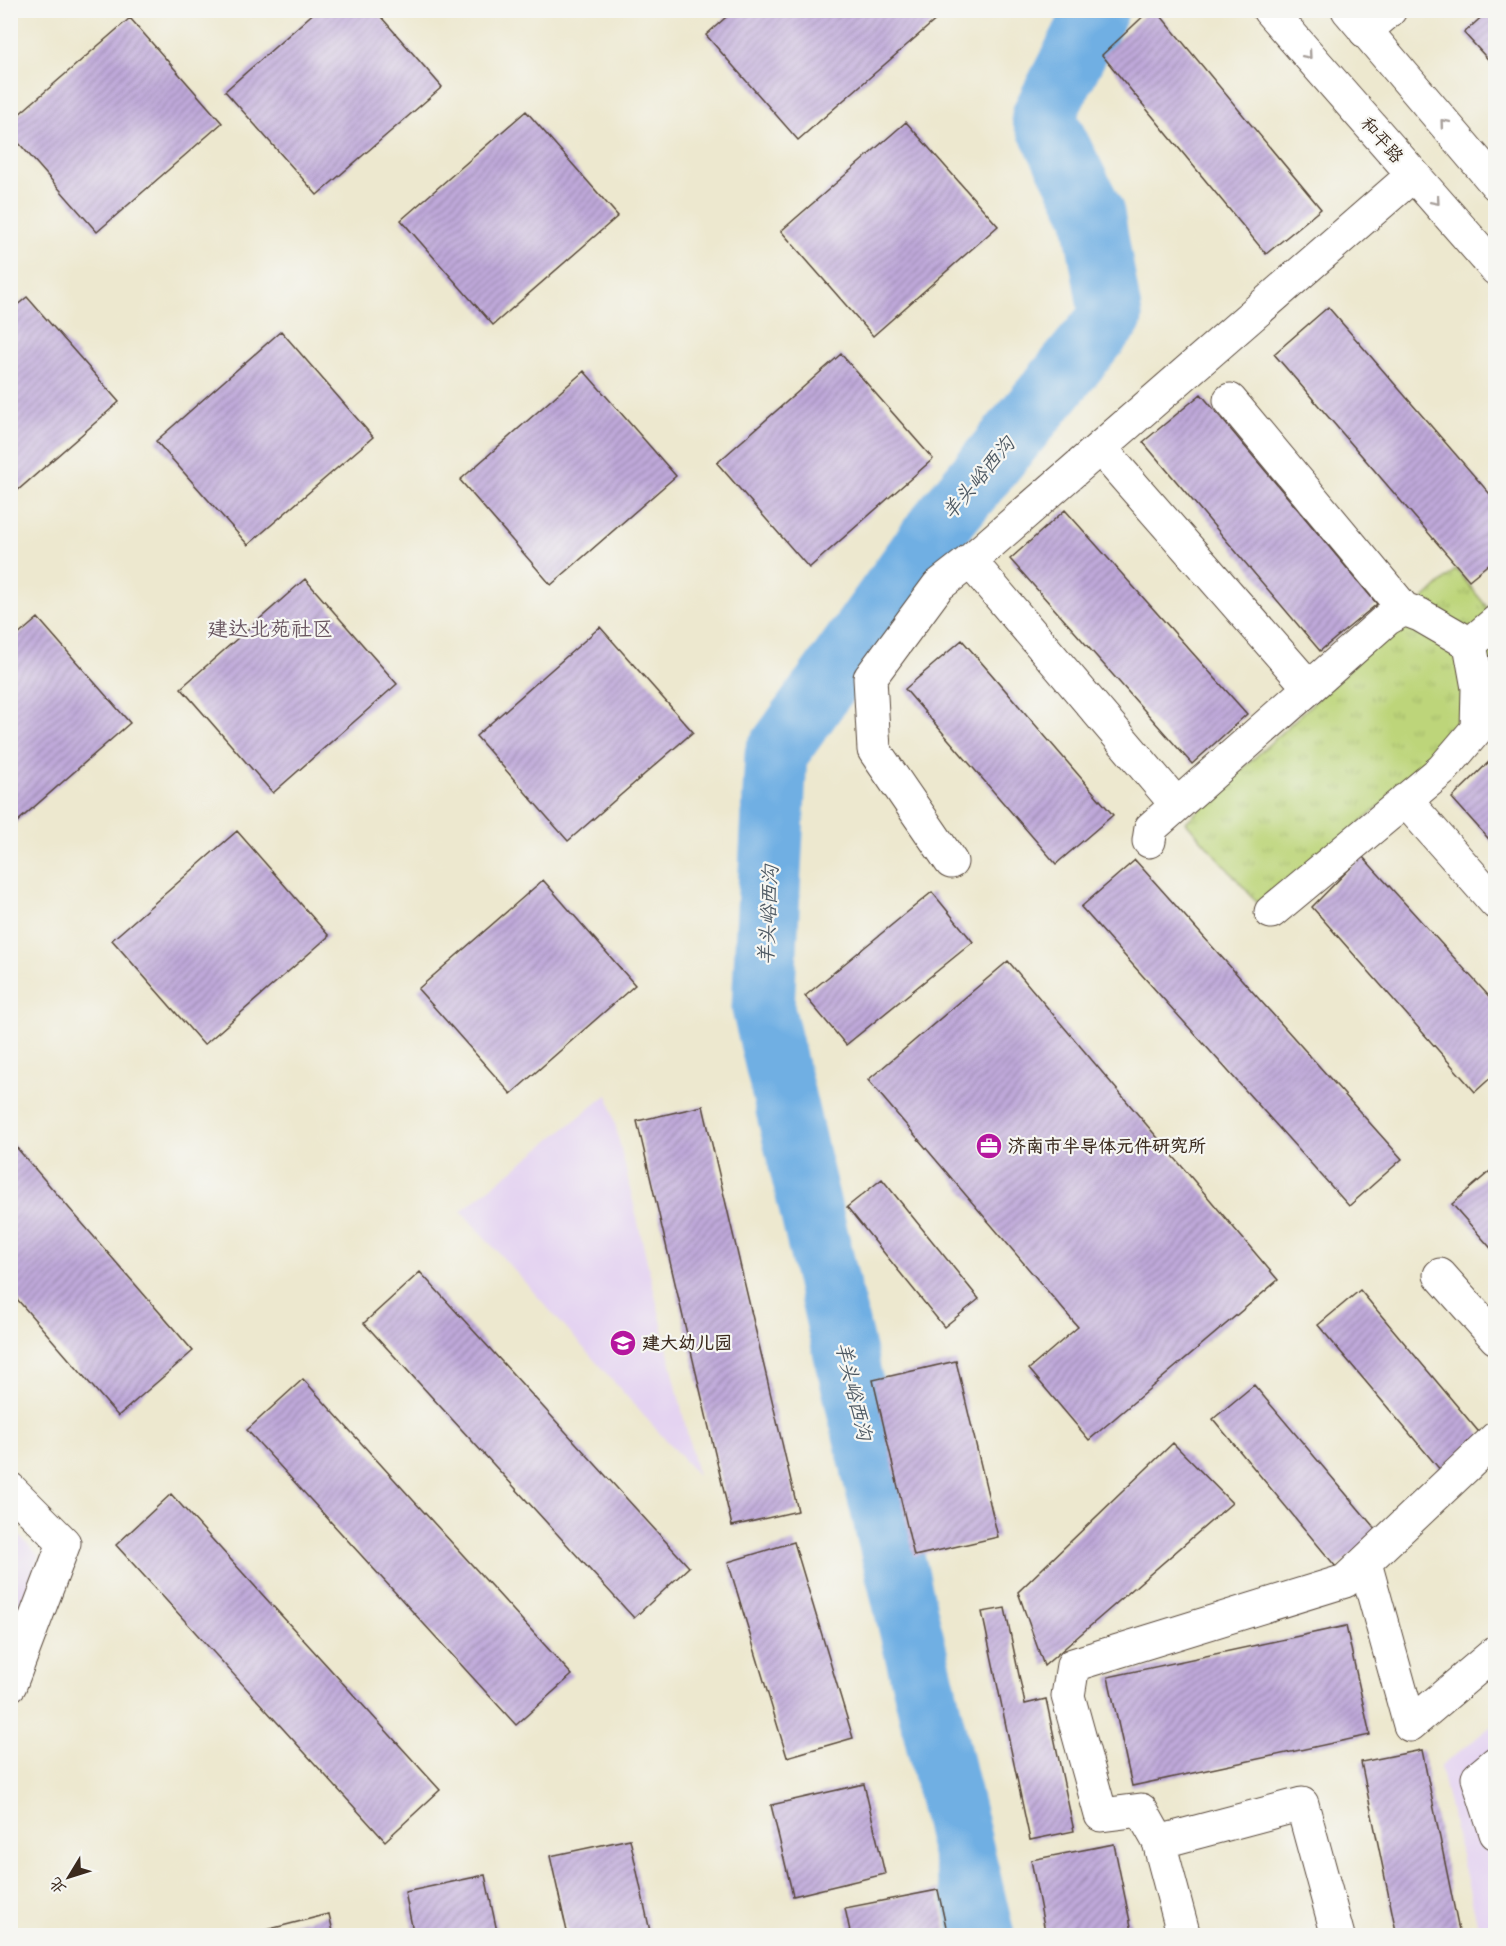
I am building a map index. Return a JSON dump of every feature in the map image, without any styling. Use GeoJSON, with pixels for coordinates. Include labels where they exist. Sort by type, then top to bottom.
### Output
{"type":"FeatureCollection","features":[{"type":"Feature","properties":{"kind":"street","name":"和平路"},"geometry":{"type":"LineString","coordinates":[[1269,10],[1496,269]]}},
{"type":"Feature","properties":{"kind":"street"},"geometry":{"type":"LineString","coordinates":[[1368,17],[1496,184]]}},
{"type":"Feature","properties":{"kind":"street"},"geometry":{"type":"LineString","coordinates":[[951,862],[874,750],[870,678],[938,586],[970,561],[1413,175]]}},
{"type":"Feature","properties":{"kind":"street"},"geometry":{"type":"LineString","coordinates":[[1230,400],[1404,609],[1420,615],[1470,644],[1487,698],[1477,729],[1442,770],[1271,912]]}},
{"type":"Feature","properties":{"kind":"street"},"geometry":{"type":"LineString","coordinates":[[1100,448],[1309,687]]}},
{"type":"Feature","properties":{"kind":"street"},"geometry":{"type":"LineString","coordinates":[[970,561],[1178,805]]}},
{"type":"Feature","properties":{"kind":"street"},"geometry":{"type":"LineString","coordinates":[[1149,841],[1151,828],[1387,619],[1404,609]]}},
{"type":"Feature","properties":{"kind":"street"},"geometry":{"type":"LineString","coordinates":[[1470,644],[1496,622]]}},
{"type":"Feature","properties":{"kind":"street"},"geometry":{"type":"LineString","coordinates":[[1406,800],[1496,903]]}},
{"type":"Feature","properties":{"kind":"street"},"geometry":{"type":"LineString","coordinates":[[1440,1275],[1496,1338]]}},
{"type":"Feature","properties":{"kind":"street"},"geometry":{"type":"LineString","coordinates":[[1184,1935],[1159,1842],[1142,1810],[1101,1815],[1068,1696],[1074,1665],[1346,1581],[1496,1438]]}},
{"type":"Feature","properties":{"kind":"street"},"geometry":{"type":"LineString","coordinates":[[10,1489],[64,1544],[10,1684]]}},
{"type":"Feature","properties":{"kind":"street"},"geometry":{"type":"LineString","coordinates":[[1365,1563],[1410,1725],[1496,1652]]}},
{"type":"Feature","properties":{"kind":"street"},"geometry":{"type":"LineString","coordinates":[[1496,1763],[1478,1778],[1496,1833]]}},
{"type":"Feature","properties":{"kind":"street"},"geometry":{"type":"LineString","coordinates":[[1159,1842],[1302,1804],[1338,1935]]}},
{"type":"Feature","properties":{"kind":"shaded area","name":"建大幼儿园"},"geometry":{"type":"Polygon","coordinates":[[[608,1094],[697,1475],[461,1211],[608,1094]]]}},
{"type":"Feature","properties":{"kind":"shaded area"},"geometry":{"type":"Polygon","coordinates":[[[11,1527],[40,1557],[11,1631],[11,1527]]]}},
{"type":"Feature","properties":{"kind":"shaded area"},"geometry":{"type":"Polygon","coordinates":[[[1495,1723],[1495,1935],[1480,1935],[1440,1767],[1495,1723]]]}},
{"type":"Feature","properties":{"kind":"green space"},"geometry":{"type":"Polygon","coordinates":[[[1456,569],[1495,617],[1495,706],[1262,908],[1186,822],[1456,569]]]}},
{"type":"Feature","properties":{"kind":"building"},"geometry":{"type":"Polygon","coordinates":[[[317,10],[375,10],[442,87],[317,195],[225,91],[317,10]]]}},
{"type":"Feature","properties":{"kind":"building"},"geometry":{"type":"Polygon","coordinates":[[[734,10],[947,10],[798,140],[706,35],[734,10]]]}},
{"type":"Feature","properties":{"kind":"building"},"geometry":{"type":"Polygon","coordinates":[[[1150,10],[1156,10],[1321,209],[1266,254],[1102,55],[1150,10]]]}},
{"type":"Feature","properties":{"kind":"building"},"geometry":{"type":"Polygon","coordinates":[[[1489,10],[1496,10],[1496,68],[1464,33],[1489,10]]]}},
{"type":"Feature","properties":{"kind":"building"},"geometry":{"type":"Polygon","coordinates":[[[130,18],[222,123],[97,232],[10,133],[10,122],[130,18]]]}},
{"type":"Feature","properties":{"kind":"building"},"geometry":{"type":"Polygon","coordinates":[[[526,111],[618,216],[493,325],[401,220],[526,111]]]}},
{"type":"Feature","properties":{"kind":"building"},"geometry":{"type":"Polygon","coordinates":[[[906,122],[998,226],[873,336],[781,231],[906,122]]]}},
{"type":"Feature","properties":{"kind":"building"},"geometry":{"type":"Polygon","coordinates":[[[27,297],[119,402],[10,497],[10,311],[27,297]]]}},
{"type":"Feature","properties":{"kind":"building"},"geometry":{"type":"Polygon","coordinates":[[[1328,307],[1496,501],[1496,558],[1469,580],[1274,354],[1328,307]]]}},
{"type":"Feature","properties":{"kind":"building"},"geometry":{"type":"Polygon","coordinates":[[[281,331],[373,437],[248,545],[156,441],[281,331]]]}},
{"type":"Feature","properties":{"kind":"building"},"geometry":{"type":"Polygon","coordinates":[[[841,354],[933,459],[809,568],[717,463],[841,354]]]}},
{"type":"Feature","properties":{"kind":"building"},"geometry":{"type":"Polygon","coordinates":[[[584,371],[676,476],[551,585],[460,480],[584,371]]]}},
{"type":"Feature","properties":{"kind":"building"},"geometry":{"type":"Polygon","coordinates":[[[1201,394],[1377,604],[1320,651],[1143,442],[1201,394]]]}},
{"type":"Feature","properties":{"kind":"building"},"geometry":{"type":"Polygon","coordinates":[[[1065,510],[1247,714],[1192,764],[1010,559],[1065,510]]]}},
{"type":"Feature","properties":{"kind":"building"},"geometry":{"type":"Polygon","coordinates":[[[305,579],[397,684],[273,793],[181,688],[305,579]]]}},
{"type":"Feature","properties":{"kind":"building"},"geometry":{"type":"Polygon","coordinates":[[[38,618],[130,723],[10,828],[10,642],[38,618]]]}},
{"type":"Feature","properties":{"kind":"building"},"geometry":{"type":"Polygon","coordinates":[[[600,627],[693,732],[568,841],[476,736],[600,627]]]}},
{"type":"Feature","properties":{"kind":"building"},"geometry":{"type":"Polygon","coordinates":[[[962,640],[1113,815],[1056,864],[905,689],[962,640]]]}},
{"type":"Feature","properties":{"kind":"building"},"geometry":{"type":"Polygon","coordinates":[[[1496,755],[1496,847],[1452,798],[1496,755]]]}},
{"type":"Feature","properties":{"kind":"building"},"geometry":{"type":"Polygon","coordinates":[[[237,831],[329,936],[204,1045],[112,940],[237,831]]]}},
{"type":"Feature","properties":{"kind":"building"},"geometry":{"type":"Polygon","coordinates":[[[1362,856],[1496,1004],[1496,1073],[1475,1092],[1312,907],[1362,856]]]}},
{"type":"Feature","properties":{"kind":"building"},"geometry":{"type":"Polygon","coordinates":[[[1135,860],[1402,1159],[1349,1206],[1081,907],[1135,860]]]}},
{"type":"Feature","properties":{"kind":"building"},"geometry":{"type":"Polygon","coordinates":[[[543,880],[635,985],[511,1094],[418,989],[543,880]]]}},
{"type":"Feature","properties":{"kind":"building"},"geometry":{"type":"Polygon","coordinates":[[[932,892],[973,942],[846,1045],[805,996],[932,892]]]}},
{"type":"Feature","properties":{"kind":"building"},"geometry":{"type":"Polygon","coordinates":[[[1008,961],[1278,1280],[1089,1440],[1029,1369],[1078,1327],[868,1080],[1008,961]]]}},
{"type":"Feature","properties":{"kind":"building"},"geometry":{"type":"Polygon","coordinates":[[[703,1106],[798,1511],[732,1526],[637,1121],[703,1106]]]}},
{"type":"Feature","properties":{"kind":"building"},"geometry":{"type":"Polygon","coordinates":[[[10,1140],[193,1351],[118,1416],[10,1291],[10,1140]]]}},
{"type":"Feature","properties":{"kind":"building"},"geometry":{"type":"Polygon","coordinates":[[[1496,1166],[1496,1254],[1452,1204],[1496,1166]]]}},
{"type":"Feature","properties":{"kind":"building"},"geometry":{"type":"Polygon","coordinates":[[[882,1179],[979,1299],[944,1327],[847,1207],[882,1179]]]}},
{"type":"Feature","properties":{"kind":"building"},"geometry":{"type":"Polygon","coordinates":[[[420,1272],[689,1567],[634,1618],[364,1323],[420,1272]]]}},
{"type":"Feature","properties":{"kind":"building"},"geometry":{"type":"Polygon","coordinates":[[[1360,1290],[1483,1437],[1442,1472],[1318,1325],[1360,1290]]]}},
{"type":"Feature","properties":{"kind":"building"},"geometry":{"type":"Polygon","coordinates":[[[956,1361],[998,1537],[914,1556],[873,1380],[956,1361]]]}},
{"type":"Feature","properties":{"kind":"building"},"geometry":{"type":"Polygon","coordinates":[[[303,1379],[572,1675],[516,1725],[247,1430],[303,1379]]]}},
{"type":"Feature","properties":{"kind":"building"},"geometry":{"type":"Polygon","coordinates":[[[1254,1385],[1378,1532],[1336,1567],[1213,1419],[1254,1385]]]}},
{"type":"Feature","properties":{"kind":"building"},"geometry":{"type":"Polygon","coordinates":[[[1173,1443],[1232,1503],[1044,1666],[1018,1592],[1173,1443]]]}},
{"type":"Feature","properties":{"kind":"building"},"geometry":{"type":"Polygon","coordinates":[[[171,1494],[440,1790],[385,1841],[116,1545],[171,1494]]]}},
{"type":"Feature","properties":{"kind":"building"},"geometry":{"type":"Polygon","coordinates":[[[794,1542],[853,1738],[787,1757],[728,1562],[794,1542]]]}},
{"type":"Feature","properties":{"kind":"building"},"geometry":{"type":"Polygon","coordinates":[[[1005,1608],[1025,1704],[1046,1699],[1074,1831],[1030,1840],[982,1612],[1005,1608]]]}},
{"type":"Feature","properties":{"kind":"building"},"geometry":{"type":"Polygon","coordinates":[[[1346,1626],[1370,1735],[1132,1786],[1108,1677],[1346,1626]]]}},
{"type":"Feature","properties":{"kind":"building"},"geometry":{"type":"Polygon","coordinates":[[[1422,1750],[1460,1936],[1397,1936],[1361,1762],[1422,1750]]]}},
{"type":"Feature","properties":{"kind":"building"},"geometry":{"type":"Polygon","coordinates":[[[864,1784],[885,1874],[793,1896],[771,1805],[864,1784]]]}},
{"type":"Feature","properties":{"kind":"building"},"geometry":{"type":"Polygon","coordinates":[[[630,1839],[651,1936],[568,1936],[550,1856],[630,1839]]]}},
{"type":"Feature","properties":{"kind":"building"},"geometry":{"type":"Polygon","coordinates":[[[1114,1844],[1133,1936],[1046,1936],[1031,1860],[1114,1844]]]}},
{"type":"Feature","properties":{"kind":"building"},"geometry":{"type":"Polygon","coordinates":[[[485,1875],[498,1936],[414,1936],[405,1892],[485,1875]]]}},
{"type":"Feature","properties":{"kind":"building"},"geometry":{"type":"Polygon","coordinates":[[[938,1890],[948,1936],[851,1936],[845,1908],[938,1890]]]}},
{"type":"Feature","properties":{"kind":"building"},"geometry":{"type":"Polygon","coordinates":[[[329,1914],[334,1936],[268,1936],[266,1930],[329,1914]]]}},
{"type":"Feature","properties":{"kind":"waterway","name":"羊头峪西沟"},"geometry":{"type":"LineString","coordinates":[[983,1936],[763,1008],[776,754],[938,527],[1111,317],[1093,214],[1043,116],[1097,10]]}},
{"type":"Feature","properties":{"kind":"place","name":"济南市半导体元件研究所"},"geometry":{"type":"Point","coordinates":[989,1146]}},
{"type":"Feature","properties":{"kind":"place","name":"建大幼儿园"},"geometry":{"type":"Point","coordinates":[623,1343]}},
{"type":"Feature","properties":{"kind":"district","name":"建达北苑社区"},"geometry":{"type":"Point","coordinates":[270,629]}}]}
